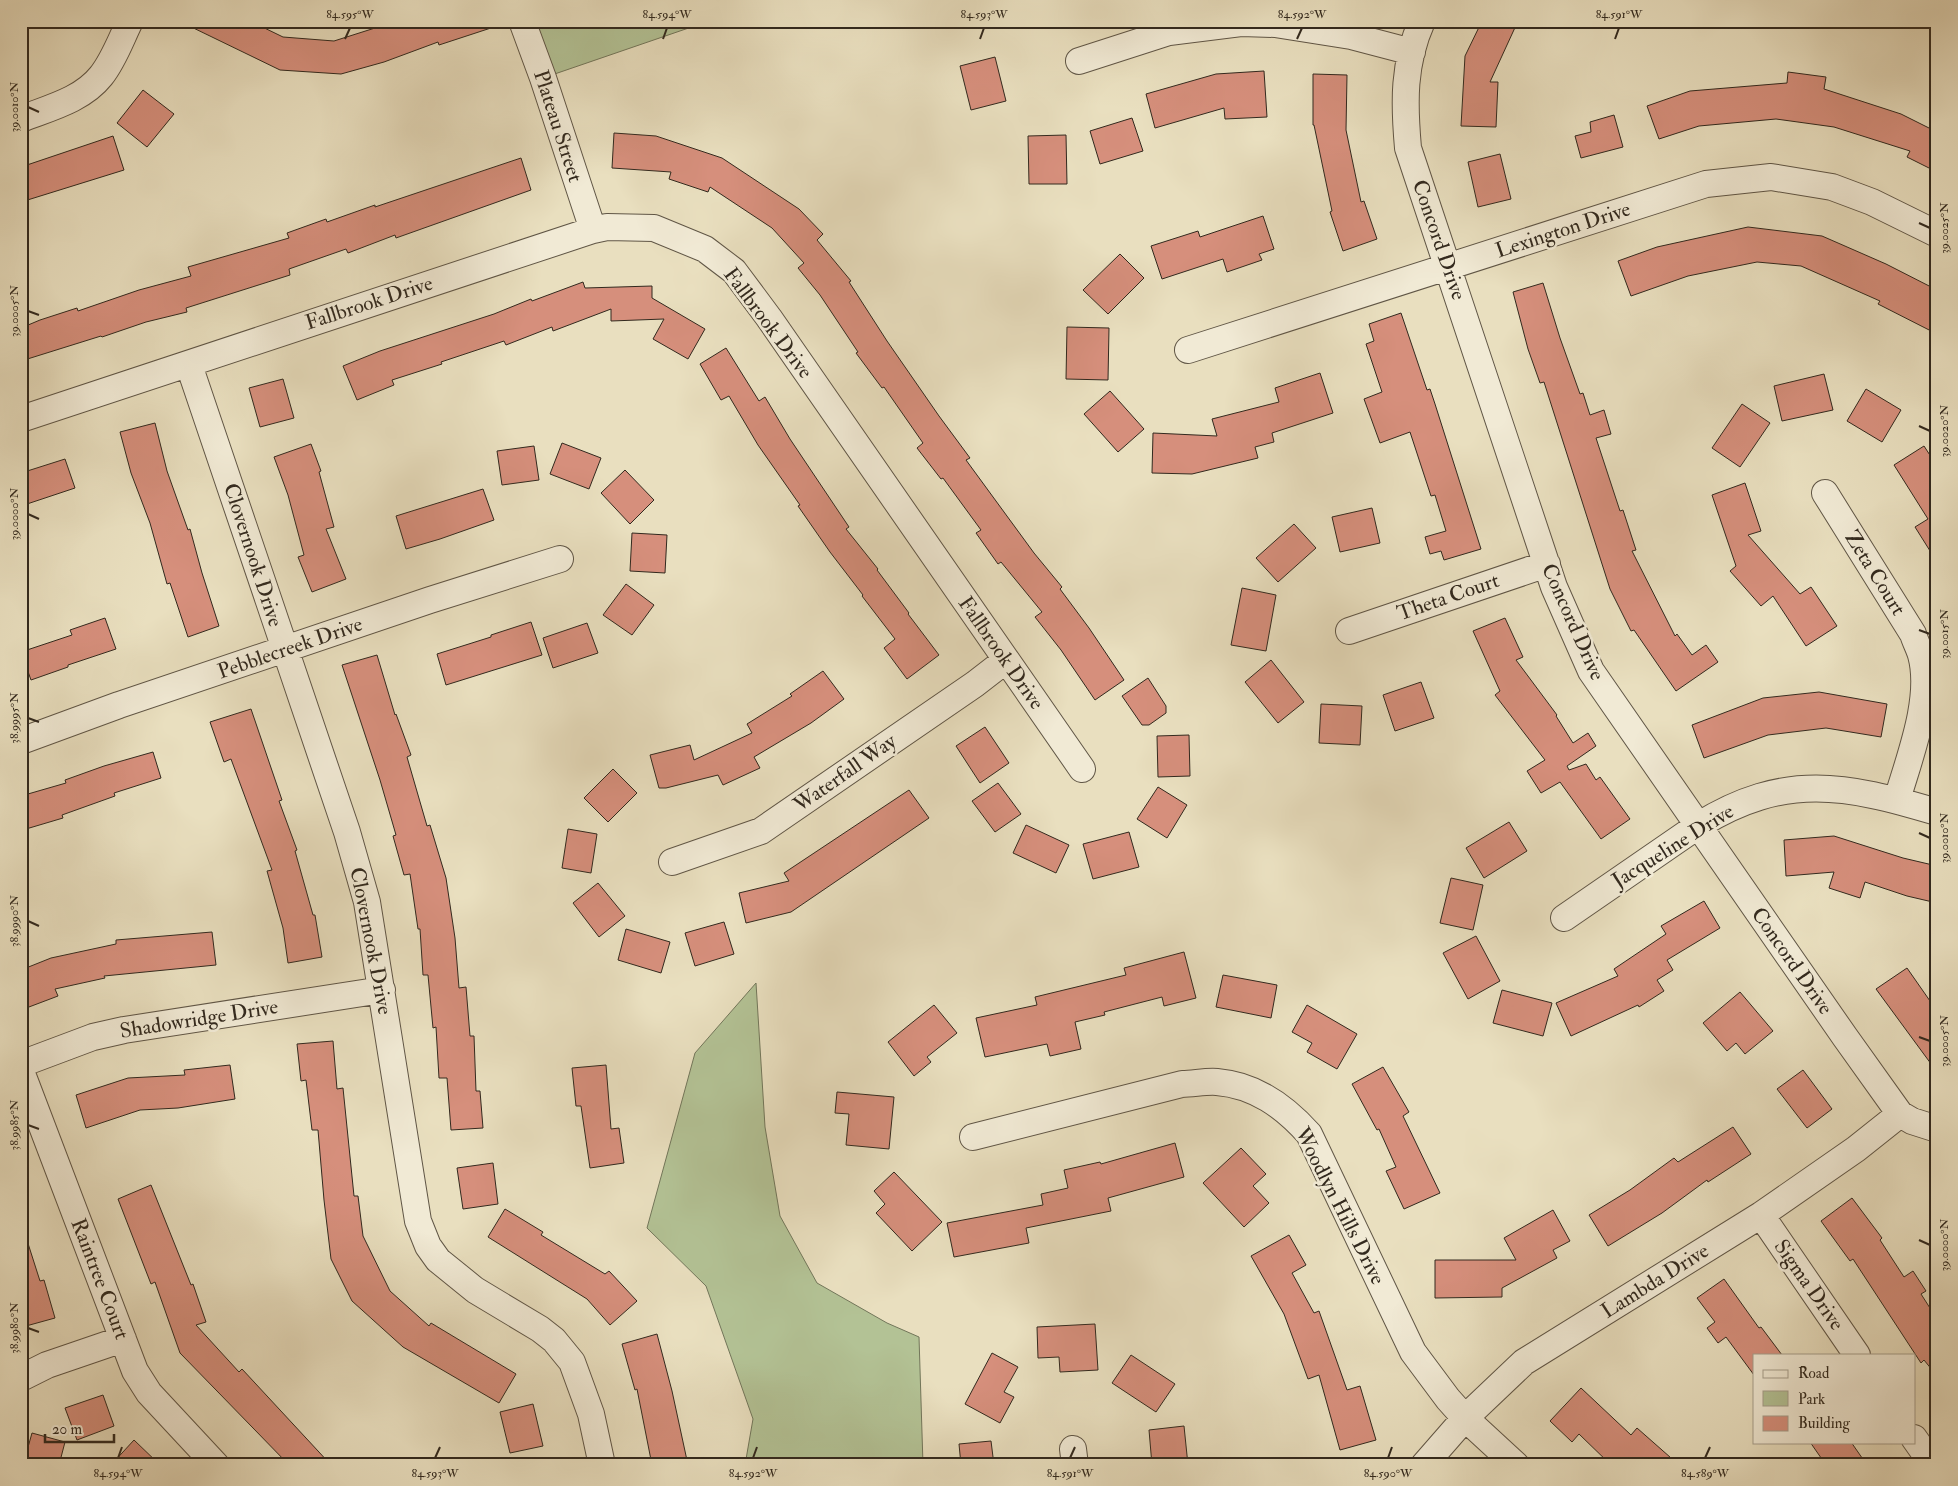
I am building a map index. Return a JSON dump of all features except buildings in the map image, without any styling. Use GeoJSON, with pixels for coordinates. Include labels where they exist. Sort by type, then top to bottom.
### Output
{"type":"FeatureCollection","features":[{"type":"Feature","properties":{"kind":"street"},"geometry":{"type":"LineString","coordinates":[[21,119],[67,101],[86,90],[106,69],[130,21]]}},
{"type":"Feature","properties":{"kind":"street","name":"Plateau Street"},"geometry":{"type":"LineString","coordinates":[[522,21],[543,78],[593,230]]}},
{"type":"Feature","properties":{"kind":"street","name":"Concord Drive"},"geometry":{"type":"LineString","coordinates":[[1422,21],[1412,52],[1406,84],[1404,104],[1408,148],[1554,587],[1591,671],[1900,1114],[1912,1121],[1937,1129]]}},
{"type":"Feature","properties":{"kind":"street"},"geometry":{"type":"LineString","coordinates":[[1079,61],[1169,32],[1241,23],[1275,24],[1351,36],[1412,52]]}},
{"type":"Feature","properties":{"kind":"street","name":"Lexington Drive"},"geometry":{"type":"LineString","coordinates":[[1188,350],[1706,184],[1771,177],[1832,186],[1872,202],[1937,234]]}},
{"type":"Feature","properties":{"kind":"street","name":"Fallbrook Drive"},"geometry":{"type":"LineString","coordinates":[[21,419],[593,230],[607,227],[654,228],[705,249],[734,271],[769,318],[1082,769]]}},
{"type":"Feature","properties":{"kind":"street","name":"Clovernook Drive"},"geometry":{"type":"LineString","coordinates":[[189,365],[349,841],[367,902],[418,1220],[428,1246],[438,1260],[475,1290],[554,1340],[572,1362],[591,1414],[602,1465]]}},
{"type":"Feature","properties":{"kind":"street","name":"Zeta Court"},"geometry":{"type":"LineString","coordinates":[[1826,493],[1912,634],[1922,656],[1924,705],[1897,800]]}},
{"type":"Feature","properties":{"kind":"street","name":"Pebblecreek Drive"},"geometry":{"type":"LineString","coordinates":[[21,741],[120,704],[430,600],[560,559]]}},
{"type":"Feature","properties":{"kind":"street","name":"Theta Court"},"geometry":{"type":"LineString","coordinates":[[1349,631],[1547,564]]}},
{"type":"Feature","properties":{"kind":"street","name":"Waterfall Way"},"geometry":{"type":"LineString","coordinates":[[672,862],[761,831],[975,684],[1006,660]]}},
{"type":"Feature","properties":{"kind":"street","name":"Jacqueline Drive"},"geometry":{"type":"LineString","coordinates":[[1564,918],[1699,825],[1747,800],[1784,790],[1814,787],[1856,791],[1897,800],[1937,812]]}},
{"type":"Feature","properties":{"kind":"street","name":"Shadowridge Drive"},"geometry":{"type":"LineString","coordinates":[[21,1064],[93,1038],[124,1030],[382,990]]}},
{"type":"Feature","properties":{"kind":"street","name":"Raintree Court"},"geometry":{"type":"LineString","coordinates":[[21,1071],[135,1371],[148,1393],[216,1465]]}},
{"type":"Feature","properties":{"kind":"street","name":"Woodlyn Hills Drive"},"geometry":{"type":"LineString","coordinates":[[973,1137],[1182,1084],[1217,1082],[1262,1094],[1284,1109],[1309,1134],[1413,1352],[1464,1418],[1516,1465]]}},
{"type":"Feature","properties":{"kind":"street","name":"Lambda Drive"},"geometry":{"type":"LineString","coordinates":[[1424,1465],[1464,1418],[1524,1362],[1761,1215],[1856,1149],[1900,1114]]}},
{"type":"Feature","properties":{"kind":"street","name":"Sigma Drive"},"geometry":{"type":"LineString","coordinates":[[1761,1215],[1856,1354]]}},
{"type":"Feature","properties":{"kind":"street"},"geometry":{"type":"LineString","coordinates":[[21,1378],[47,1365],[123,1339]]}},
{"type":"Feature","properties":{"kind":"street"},"geometry":{"type":"LineString","coordinates":[[1916,1441],[1933,1465]]}},
{"type":"Feature","properties":{"kind":"green space"},"geometry":{"type":"Polygon","coordinates":[[[522,21],[709,21],[543,78],[522,21]]]}},
{"type":"Feature","properties":{"kind":"green space"},"geometry":{"type":"Polygon","coordinates":[[[756,983],[765,1127],[780,1216],[817,1283],[887,1323],[919,1337],[923,1465],[745,1465],[753,1419],[706,1286],[647,1228],[695,1053],[756,983]]]}}]}
